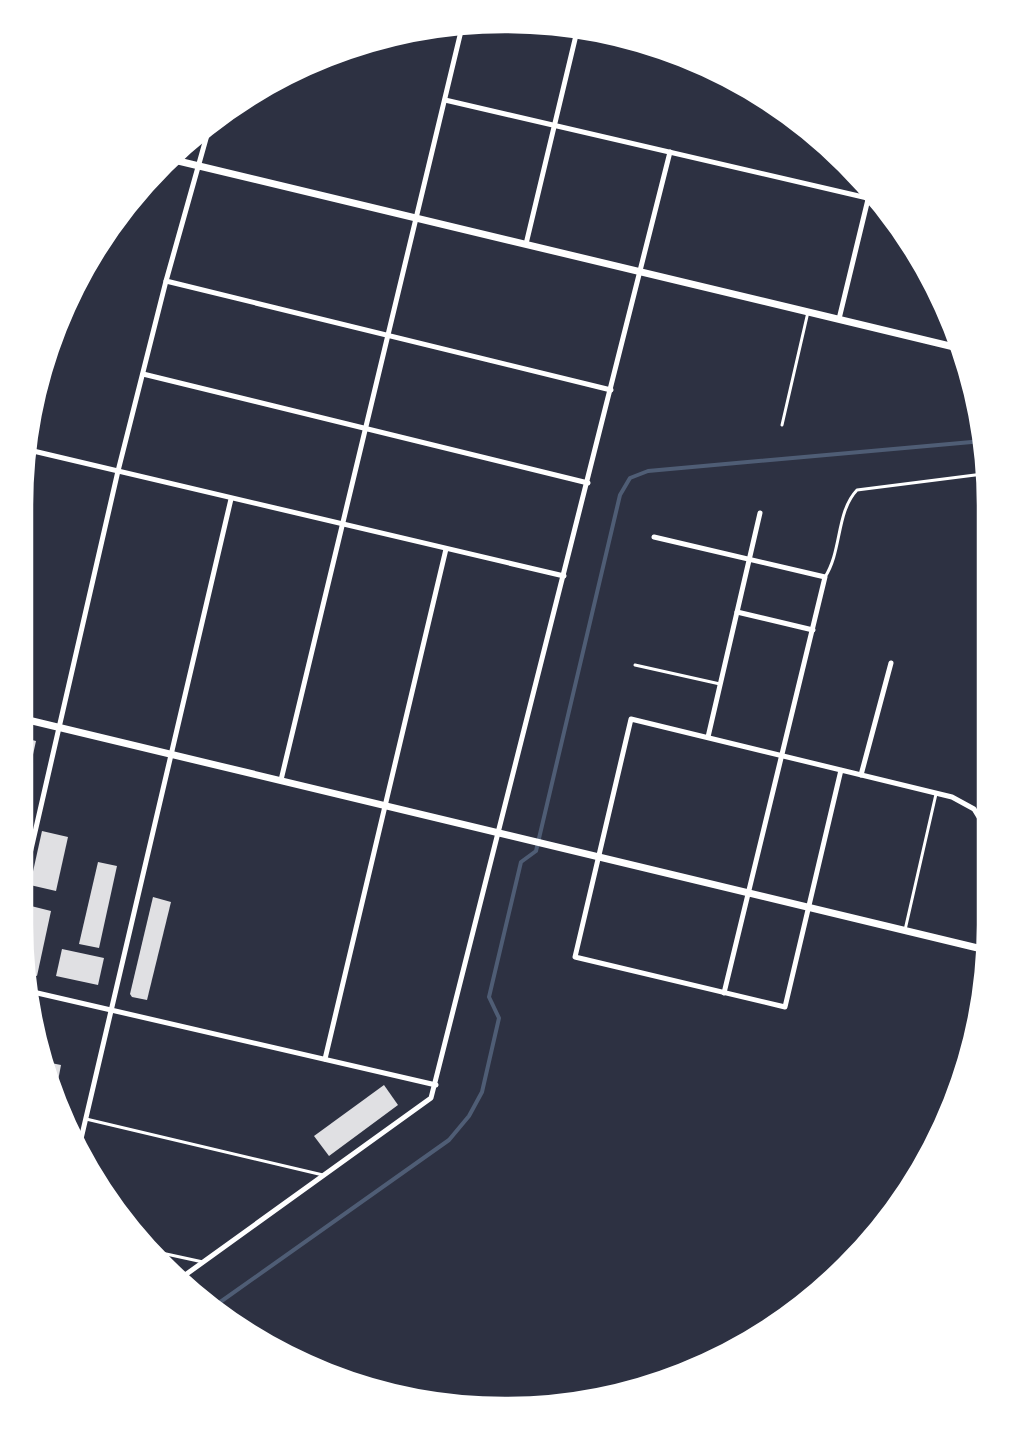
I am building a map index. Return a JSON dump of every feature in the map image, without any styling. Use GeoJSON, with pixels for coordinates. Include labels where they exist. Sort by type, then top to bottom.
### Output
{"type":"FeatureCollection","features":[{"type":"Feature","properties":{"kind":"street"},"geometry":{"type":"LineString","coordinates":[[281,780],[460,35]]}},
{"type":"Feature","properties":{"kind":"street"},"geometry":{"type":"LineString","coordinates":[[526,244],[575,38]]}},
{"type":"Feature","properties":{"kind":"street"},"geometry":{"type":"LineString","coordinates":[[445,100],[863,197]]}},
{"type":"Feature","properties":{"kind":"street"},"geometry":{"type":"LineString","coordinates":[[32,846],[118,471],[166,281],[206,140]]}},
{"type":"Feature","properties":{"kind":"street"},"geometry":{"type":"LineString","coordinates":[[187,1273],[431,1098],[503,833],[564,576],[670,152]]}},
{"type":"Feature","properties":{"kind":"street"},"geometry":{"type":"LineString","coordinates":[[181,162],[950,346]]}},
{"type":"Feature","properties":{"kind":"street"},"geometry":{"type":"LineString","coordinates":[[839,319],[867,201]]}},
{"type":"Feature","properties":{"kind":"street"},"geometry":{"type":"LineString","coordinates":[[166,281],[611,390]]}},
{"type":"Feature","properties":{"kind":"street"},"geometry":{"type":"LineString","coordinates":[[143,374],[588,483]]}},
{"type":"Feature","properties":{"kind":"street"},"geometry":{"type":"LineString","coordinates":[[36,452],[343,526],[564,576]]}},
{"type":"Feature","properties":{"kind":"street"},"geometry":{"type":"LineString","coordinates":[[82,1136],[231,499]]}},
{"type":"Feature","properties":{"kind":"street"},"geometry":{"type":"LineString","coordinates":[[708,738],[760,513]]}},
{"type":"Feature","properties":{"kind":"street"},"geometry":{"type":"LineString","coordinates":[[654,537],[825,577],[786,744],[781,756],[724,993]]}},
{"type":"Feature","properties":{"kind":"street"},"geometry":{"type":"LineString","coordinates":[[326,1059],[446,549]]}},
{"type":"Feature","properties":{"kind":"street"},"geometry":{"type":"LineString","coordinates":[[737,612],[813,630]]}},
{"type":"Feature","properties":{"kind":"street"},"geometry":{"type":"LineString","coordinates":[[861,775],[891,663]]}},
{"type":"Feature","properties":{"kind":"street"},"geometry":{"type":"LineString","coordinates":[[841,770],[785,1007],[575,957],[631,719],[841,770],[936,794],[967,804],[978,815]]}},
{"type":"Feature","properties":{"kind":"street"},"geometry":{"type":"LineString","coordinates":[[32,721],[386,804],[977,948]]}},
{"type":"Feature","properties":{"kind":"street"},"geometry":{"type":"LineString","coordinates":[[38,993],[436,1085]]}},
{"type":"Feature","properties":{"kind":"lane"},"geometry":{"type":"LineString","coordinates":[[782,425],[808,312]]}},
{"type":"Feature","properties":{"kind":"lane"},"geometry":{"type":"LineString","coordinates":[[825,577],[832,566],[847,507],[852,495],[857,490],[977,475]]}},
{"type":"Feature","properties":{"kind":"lane"},"geometry":{"type":"LineString","coordinates":[[635,665],[720,684]]}},
{"type":"Feature","properties":{"kind":"lane"},"geometry":{"type":"LineString","coordinates":[[905,930],[936,794]]}},
{"type":"Feature","properties":{"kind":"lane"},"geometry":{"type":"LineString","coordinates":[[86,1119],[325,1175]]}},
{"type":"Feature","properties":{"kind":"lane"},"geometry":{"type":"LineString","coordinates":[[166,1254],[203,1262]]}},
{"type":"Feature","properties":{"kind":"building"},"geometry":{"type":"Polygon","coordinates":[[[32,740],[36,741],[32,759],[32,740]]]}},
{"type":"Feature","properties":{"kind":"building"},"geometry":{"type":"Polygon","coordinates":[[[42,831],[68,837],[56,891],[32,885],[32,876],[42,831]]]}},
{"type":"Feature","properties":{"kind":"building"},"geometry":{"type":"Polygon","coordinates":[[[98,862],[117,866],[99,948],[79,944],[98,862]]]}},
{"type":"Feature","properties":{"kind":"building"},"geometry":{"type":"Polygon","coordinates":[[[153,897],[171,902],[147,1000],[132,997],[130,994],[153,897]]]}},
{"type":"Feature","properties":{"kind":"building"},"geometry":{"type":"Polygon","coordinates":[[[32,906],[51,911],[37,976],[34,955],[32,906]]]}},
{"type":"Feature","properties":{"kind":"building"},"geometry":{"type":"Polygon","coordinates":[[[62,949],[104,958],[98,985],[56,976],[62,949]]]}},
{"type":"Feature","properties":{"kind":"building"},"geometry":{"type":"Polygon","coordinates":[[[54,1064],[61,1065],[58,1078],[54,1064]]]}},
{"type":"Feature","properties":{"kind":"building"},"geometry":{"type":"Polygon","coordinates":[[[384,1085],[398,1105],[329,1156],[314,1136],[384,1085]]]}},
{"type":"Feature","properties":{"kind":"waterway"},"geometry":{"type":"LineString","coordinates":[[221,1302],[449,1140],[469,1116],[482,1092],[499,1018],[489,997],[521,862],[536,851],[620,495],[630,478],[648,471],[974,442]]}}]}
